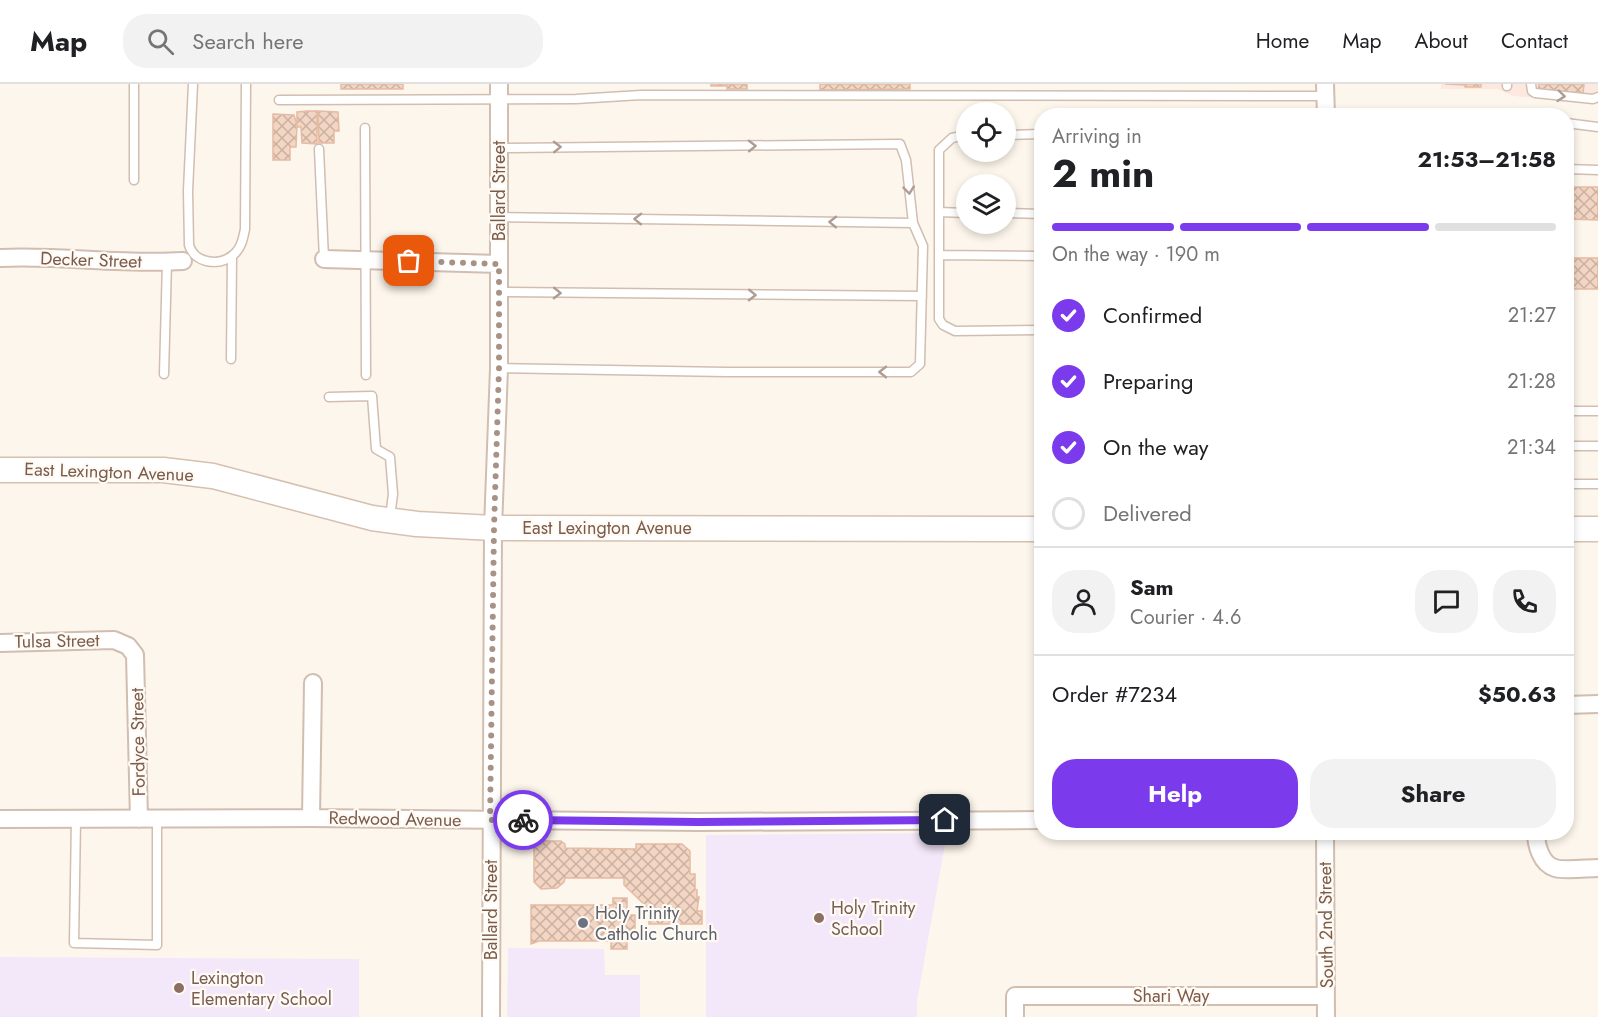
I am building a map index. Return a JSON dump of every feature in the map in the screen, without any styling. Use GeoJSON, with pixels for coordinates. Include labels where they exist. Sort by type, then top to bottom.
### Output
{"type":"FeatureCollection","features":[{"type":"Feature","properties":{"kind":"street"},"geometry":{"type":"LineString","coordinates":[[1325,90],[1326,108]]}},
{"type":"Feature","properties":{"kind":"street","name":"Ballard Street"},"geometry":{"type":"LineString","coordinates":[[490,1017],[494,528],[499,368],[499,91]]}},
{"type":"Feature","properties":{"kind":"street","name":"Decker Street"},"geometry":{"type":"LineString","coordinates":[[0,258],[175,262]]}},
{"type":"Feature","properties":{"kind":"street"},"geometry":{"type":"LineString","coordinates":[[324,259],[499,264]]}},
{"type":"Feature","properties":{"kind":"street","name":"East Lexington Avenue"},"geometry":{"type":"LineString","coordinates":[[0,470],[163,470],[213,476],[361,515],[389,520],[494,528],[1034,529]]}},
{"type":"Feature","properties":{"kind":"street"},"geometry":{"type":"LineString","coordinates":[[1574,529],[1598,529]]}},
{"type":"Feature","properties":{"kind":"street","name":"Tulsa Street"},"geometry":{"type":"LineString","coordinates":[[0,642],[114,640],[128,646],[135,655],[137,665]]}},
{"type":"Feature","properties":{"kind":"street","name":"Fordyce Street"},"geometry":{"type":"LineString","coordinates":[[137,665],[139,819]]}},
{"type":"Feature","properties":{"kind":"street"},"geometry":{"type":"LineString","coordinates":[[311,818],[313,684]]}},
{"type":"Feature","properties":{"kind":"street"},"geometry":{"type":"LineString","coordinates":[[1574,705],[1598,704]]}},
{"type":"Feature","properties":{"kind":"street","name":"Redwood Avenue"},"geometry":{"type":"LineString","coordinates":[[0,819],[311,818],[698,822],[1034,820]]}},
{"type":"Feature","properties":{"kind":"street","name":"South 2nd Street"},"geometry":{"type":"LineString","coordinates":[[1324,840],[1326,1017]]}},
{"type":"Feature","properties":{"kind":"street"},"geometry":{"type":"LineString","coordinates":[[1536,840],[1545,862],[1555,868],[1598,868]]}},
{"type":"Feature","properties":{"kind":"street","name":"Shari Way"},"geometry":{"type":"LineString","coordinates":[[1015,1017],[1015,996],[1326,996]]}},
{"type":"Feature","properties":{"kind":"lane"},"geometry":{"type":"LineString","coordinates":[[134,84],[134,180]]}},
{"type":"Feature","properties":{"kind":"lane"},"geometry":{"type":"LineString","coordinates":[[193,84],[188,191],[189,245],[191,253],[205,261],[219,261],[232,256],[242,244],[245,229],[246,84]]}},
{"type":"Feature","properties":{"kind":"lane"},"geometry":{"type":"LineString","coordinates":[[1531,84],[1532,91],[1535,93],[1593,99],[1598,97]]}},
{"type":"Feature","properties":{"kind":"lane"},"geometry":{"type":"LineString","coordinates":[[279,100],[499,91],[576,99],[641,95],[1325,90]]}},
{"type":"Feature","properties":{"kind":"lane"},"geometry":{"type":"LineString","coordinates":[[1574,124],[1598,127]]}},
{"type":"Feature","properties":{"kind":"lane"},"geometry":{"type":"LineString","coordinates":[[365,128],[366,375]]}},
{"type":"Feature","properties":{"kind":"lane"},"geometry":{"type":"LineString","coordinates":[[1016,135],[1034,134]]}},
{"type":"Feature","properties":{"kind":"lane"},"geometry":{"type":"LineString","coordinates":[[956,137],[939,150],[939,319],[943,325],[955,332],[1034,330]]}},
{"type":"Feature","properties":{"kind":"lane"},"geometry":{"type":"LineString","coordinates":[[499,148],[900,144],[906,159],[913,223],[923,246],[920,364],[911,372],[499,368]]}},
{"type":"Feature","properties":{"kind":"lane"},"geometry":{"type":"LineString","coordinates":[[319,149],[324,259]]}},
{"type":"Feature","properties":{"kind":"lane"},"geometry":{"type":"LineString","coordinates":[[1574,169],[1598,170]]}},
{"type":"Feature","properties":{"kind":"lane"},"geometry":{"type":"LineString","coordinates":[[939,212],[956,213]]}},
{"type":"Feature","properties":{"kind":"lane"},"geometry":{"type":"LineString","coordinates":[[1016,213],[1034,214]]}},
{"type":"Feature","properties":{"kind":"lane"},"geometry":{"type":"LineString","coordinates":[[499,217],[913,223]]}},
{"type":"Feature","properties":{"kind":"lane"},"geometry":{"type":"LineString","coordinates":[[939,255],[1034,256]]}},
{"type":"Feature","properties":{"kind":"lane"},"geometry":{"type":"LineString","coordinates":[[231,358],[232,256]]}},
{"type":"Feature","properties":{"kind":"lane"},"geometry":{"type":"LineString","coordinates":[[164,374],[175,262]]}},
{"type":"Feature","properties":{"kind":"lane"},"geometry":{"type":"LineString","coordinates":[[499,292],[922,296]]}},
{"type":"Feature","properties":{"kind":"lane"},"geometry":{"type":"LineString","coordinates":[[329,397],[372,396],[376,449],[390,457],[393,494],[389,520]]}},
{"type":"Feature","properties":{"kind":"lane"},"geometry":{"type":"LineString","coordinates":[[1574,411],[1598,411]]}},
{"type":"Feature","properties":{"kind":"lane"},"geometry":{"type":"LineString","coordinates":[[1574,446],[1598,446]]}},
{"type":"Feature","properties":{"kind":"lane"},"geometry":{"type":"LineString","coordinates":[[1574,484],[1598,484]]}},
{"type":"Feature","properties":{"kind":"lane"},"geometry":{"type":"LineString","coordinates":[[76,819],[74,943],[157,945],[157,819]]}},
{"type":"Feature","properties":{"kind":"shaded area"},"geometry":{"type":"Polygon","coordinates":[[[1441,84],[1598,84],[1598,103],[1514,96],[1497,89],[1441,89],[1441,84]]]}},
{"type":"Feature","properties":{"kind":"shaded area","name":"Holy Trinity School"},"geometry":{"type":"Polygon","coordinates":[[[947,833],[917,1001],[917,1017],[706,1017],[706,835],[947,833]]]}},
{"type":"Feature","properties":{"kind":"shaded area"},"geometry":{"type":"Polygon","coordinates":[[[508,948],[604,949],[605,975],[640,975],[640,1017],[507,1017],[508,948]]]}},
{"type":"Feature","properties":{"kind":"shaded area","name":"Lexington Elementary School"},"geometry":{"type":"Polygon","coordinates":[[[0,957],[359,959],[359,1017],[0,1017],[0,957]]]}},
{"type":"Feature","properties":{"kind":"building"},"geometry":{"type":"Polygon","coordinates":[[[341,84],[403,84],[403,89],[341,89],[341,84]]]}},
{"type":"Feature","properties":{"kind":"building"},"geometry":{"type":"Polygon","coordinates":[[[711,84],[747,84],[747,89],[727,89],[727,86],[711,86],[711,84]]]}},
{"type":"Feature","properties":{"kind":"building"},"geometry":{"type":"Polygon","coordinates":[[[820,84],[910,84],[910,89],[820,90],[820,84]]]}},
{"type":"Feature","properties":{"kind":"building"},"geometry":{"type":"Polygon","coordinates":[[[1445,84],[1481,84],[1481,87],[1465,87],[1465,85],[1445,84]]]}},
{"type":"Feature","properties":{"kind":"building"},"geometry":{"type":"Polygon","coordinates":[[[1539,84],[1584,84],[1583,94],[1538,91],[1539,84]]]}},
{"type":"Feature","properties":{"kind":"building"},"geometry":{"type":"Polygon","coordinates":[[[317,111],[317,144],[302,143],[301,127],[297,127],[297,112],[317,111]]]}},
{"type":"Feature","properties":{"kind":"building"},"geometry":{"type":"Polygon","coordinates":[[[318,111],[338,112],[339,131],[334,131],[334,143],[319,143],[318,111]]]}},
{"type":"Feature","properties":{"kind":"building"},"geometry":{"type":"Polygon","coordinates":[[[273,114],[294,115],[297,125],[296,147],[290,147],[290,160],[273,160],[273,114]]]}},
{"type":"Feature","properties":{"kind":"building"},"geometry":{"type":"Polygon","coordinates":[[[1574,187],[1598,187],[1598,220],[1574,219],[1574,187]]]}},
{"type":"Feature","properties":{"kind":"building"},"geometry":{"type":"Polygon","coordinates":[[[1574,258],[1598,258],[1598,289],[1574,289],[1574,258]]]}},
{"type":"Feature","properties":{"kind":"building"},"geometry":{"type":"Polygon","coordinates":[[[538,841],[561,841],[565,844],[565,848],[636,849],[636,844],[682,844],[690,851],[690,874],[695,874],[695,889],[699,897],[697,911],[702,911],[702,924],[649,924],[649,909],[624,885],[624,878],[565,878],[557,888],[541,889],[534,882],[534,846],[538,841]]]}},
{"type":"Feature","properties":{"kind":"building","name":"Holy Trinity Catholic Church"},"geometry":{"type":"Polygon","coordinates":[[[613,898],[627,898],[627,915],[635,915],[635,932],[627,932],[627,949],[611,949],[611,941],[539,941],[531,944],[531,905],[613,905],[613,898]]]}},
{"type":"Feature","properties":{"kind":"way so far"},"geometry":{"type":"LineString","coordinates":[[409,261],[499,264],[490,820],[523,820]]}},
{"type":"Feature","properties":{"kind":"place","name":"Holy Trinity School"},"geometry":{"type":"Point","coordinates":[819,918]}},
{"type":"Feature","properties":{"kind":"place","name":"Holy Trinity Catholic Church"},"geometry":{"type":"Point","coordinates":[583,923]}},
{"type":"Feature","properties":{"kind":"place","name":"Lexington Elementary School"},"geometry":{"type":"Point","coordinates":[179,988]}},
{"type":"Feature","properties":{"kind":"route"},"geometry":{"type":"LineString","coordinates":[[523,820],[698,822],[945,820]]}}]}
